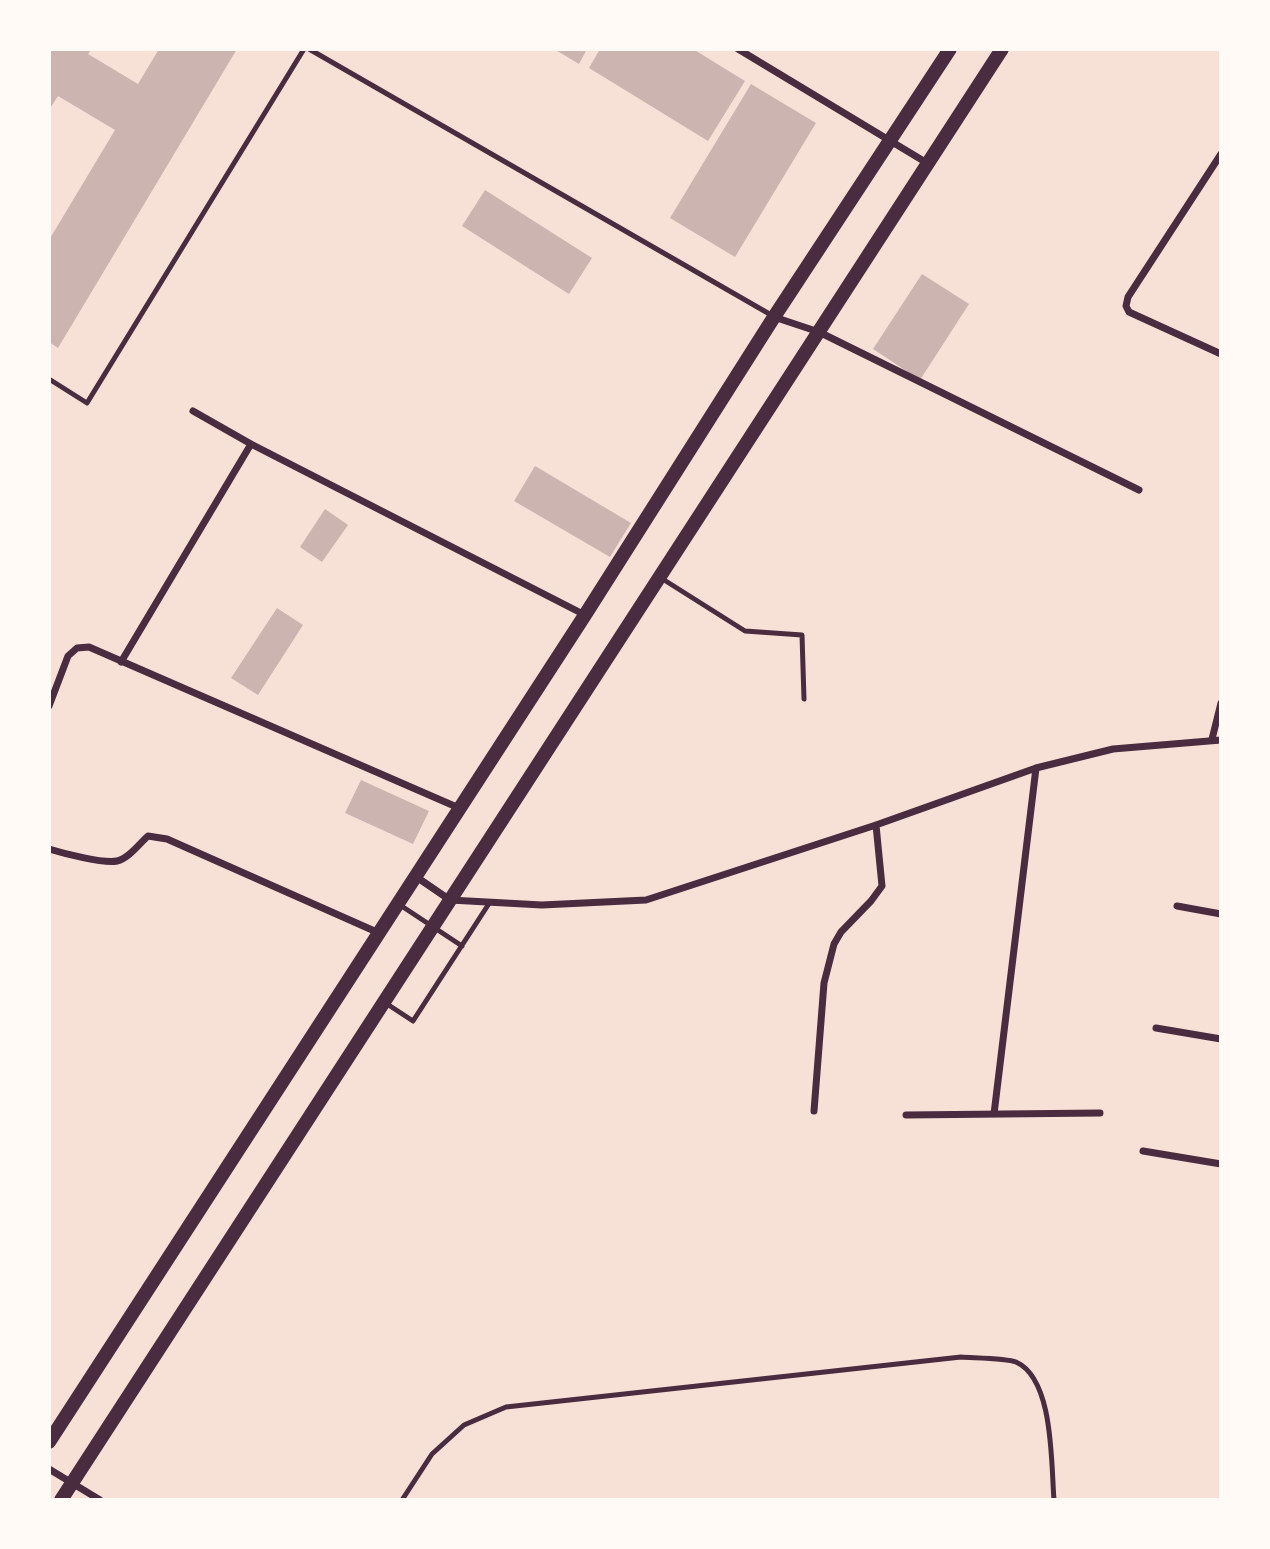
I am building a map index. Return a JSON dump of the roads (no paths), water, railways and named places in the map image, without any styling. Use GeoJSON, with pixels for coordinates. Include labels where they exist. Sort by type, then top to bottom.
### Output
{"type":"FeatureCollection","features":[{"type":"Feature","properties":{"kind":"main road"},"geometry":{"type":"LineString","coordinates":[[49,1442],[774,317],[950,49]]}},
{"type":"Feature","properties":{"kind":"main road"},"geometry":{"type":"LineString","coordinates":[[61,1500],[1002,49]]}},
{"type":"Feature","properties":{"kind":"street"},"geometry":{"type":"LineString","coordinates":[[738,49],[928,164]]}},
{"type":"Feature","properties":{"kind":"street"},"geometry":{"type":"LineString","coordinates":[[1221,154],[1128,297],[1126,306],[1129,312],[1221,354]]}},
{"type":"Feature","properties":{"kind":"street"},"geometry":{"type":"LineString","coordinates":[[774,317],[819,332],[1139,490]]}},
{"type":"Feature","properties":{"kind":"street"},"geometry":{"type":"LineString","coordinates":[[193,411],[251,444],[584,615]]}},
{"type":"Feature","properties":{"kind":"street"},"geometry":{"type":"LineString","coordinates":[[121,662],[251,444]]}},
{"type":"Feature","properties":{"kind":"street"},"geometry":{"type":"LineString","coordinates":[[49,706],[68,656],[77,648],[89,646],[459,808]]}},
{"type":"Feature","properties":{"kind":"street"},"geometry":{"type":"LineString","coordinates":[[1212,739],[1221,703]]}},
{"type":"Feature","properties":{"kind":"street"},"geometry":{"type":"LineString","coordinates":[[415,876],[450,900],[542,905],[646,900],[876,825],[1036,768],[1113,749],[1221,740]]}},
{"type":"Feature","properties":{"kind":"street"},"geometry":{"type":"LineString","coordinates":[[994,1114],[1036,768]]}},
{"type":"Feature","properties":{"kind":"street"},"geometry":{"type":"LineString","coordinates":[[814,1111],[824,983],[834,944],[841,932],[882,886],[876,825]]}},
{"type":"Feature","properties":{"kind":"street"},"geometry":{"type":"LineString","coordinates":[[49,849],[115,862],[126,857],[148,836],[167,839],[379,933]]}},
{"type":"Feature","properties":{"kind":"street"},"geometry":{"type":"LineString","coordinates":[[1177,906],[1221,914]]}},
{"type":"Feature","properties":{"kind":"street"},"geometry":{"type":"LineString","coordinates":[[1156,1028],[1221,1040]]}},
{"type":"Feature","properties":{"kind":"street"},"geometry":{"type":"LineString","coordinates":[[906,1115],[1100,1113]]}},
{"type":"Feature","properties":{"kind":"street"},"geometry":{"type":"LineString","coordinates":[[1143,1151],[1221,1164]]}},
{"type":"Feature","properties":{"kind":"street"},"geometry":{"type":"LineString","coordinates":[[49,1469],[100,1500]]}},
{"type":"Feature","properties":{"kind":"lane"},"geometry":{"type":"LineString","coordinates":[[49,379],[88,403],[307,49],[774,317]]}},
{"type":"Feature","properties":{"kind":"lane"},"geometry":{"type":"LineString","coordinates":[[660,578],[745,632],[802,635],[804,699]]}},
{"type":"Feature","properties":{"kind":"lane"},"geometry":{"type":"LineString","coordinates":[[384,1002],[413,1021],[490,902]]}},
{"type":"Feature","properties":{"kind":"lane"},"geometry":{"type":"LineString","coordinates":[[398,903],[462,946]]}},
{"type":"Feature","properties":{"kind":"lane"},"geometry":{"type":"LineString","coordinates":[[402,1500],[432,1454],[464,1425],[506,1407],[961,1357],[1016,1362],[1034,1378],[1047,1409],[1054,1500]]}}]}
